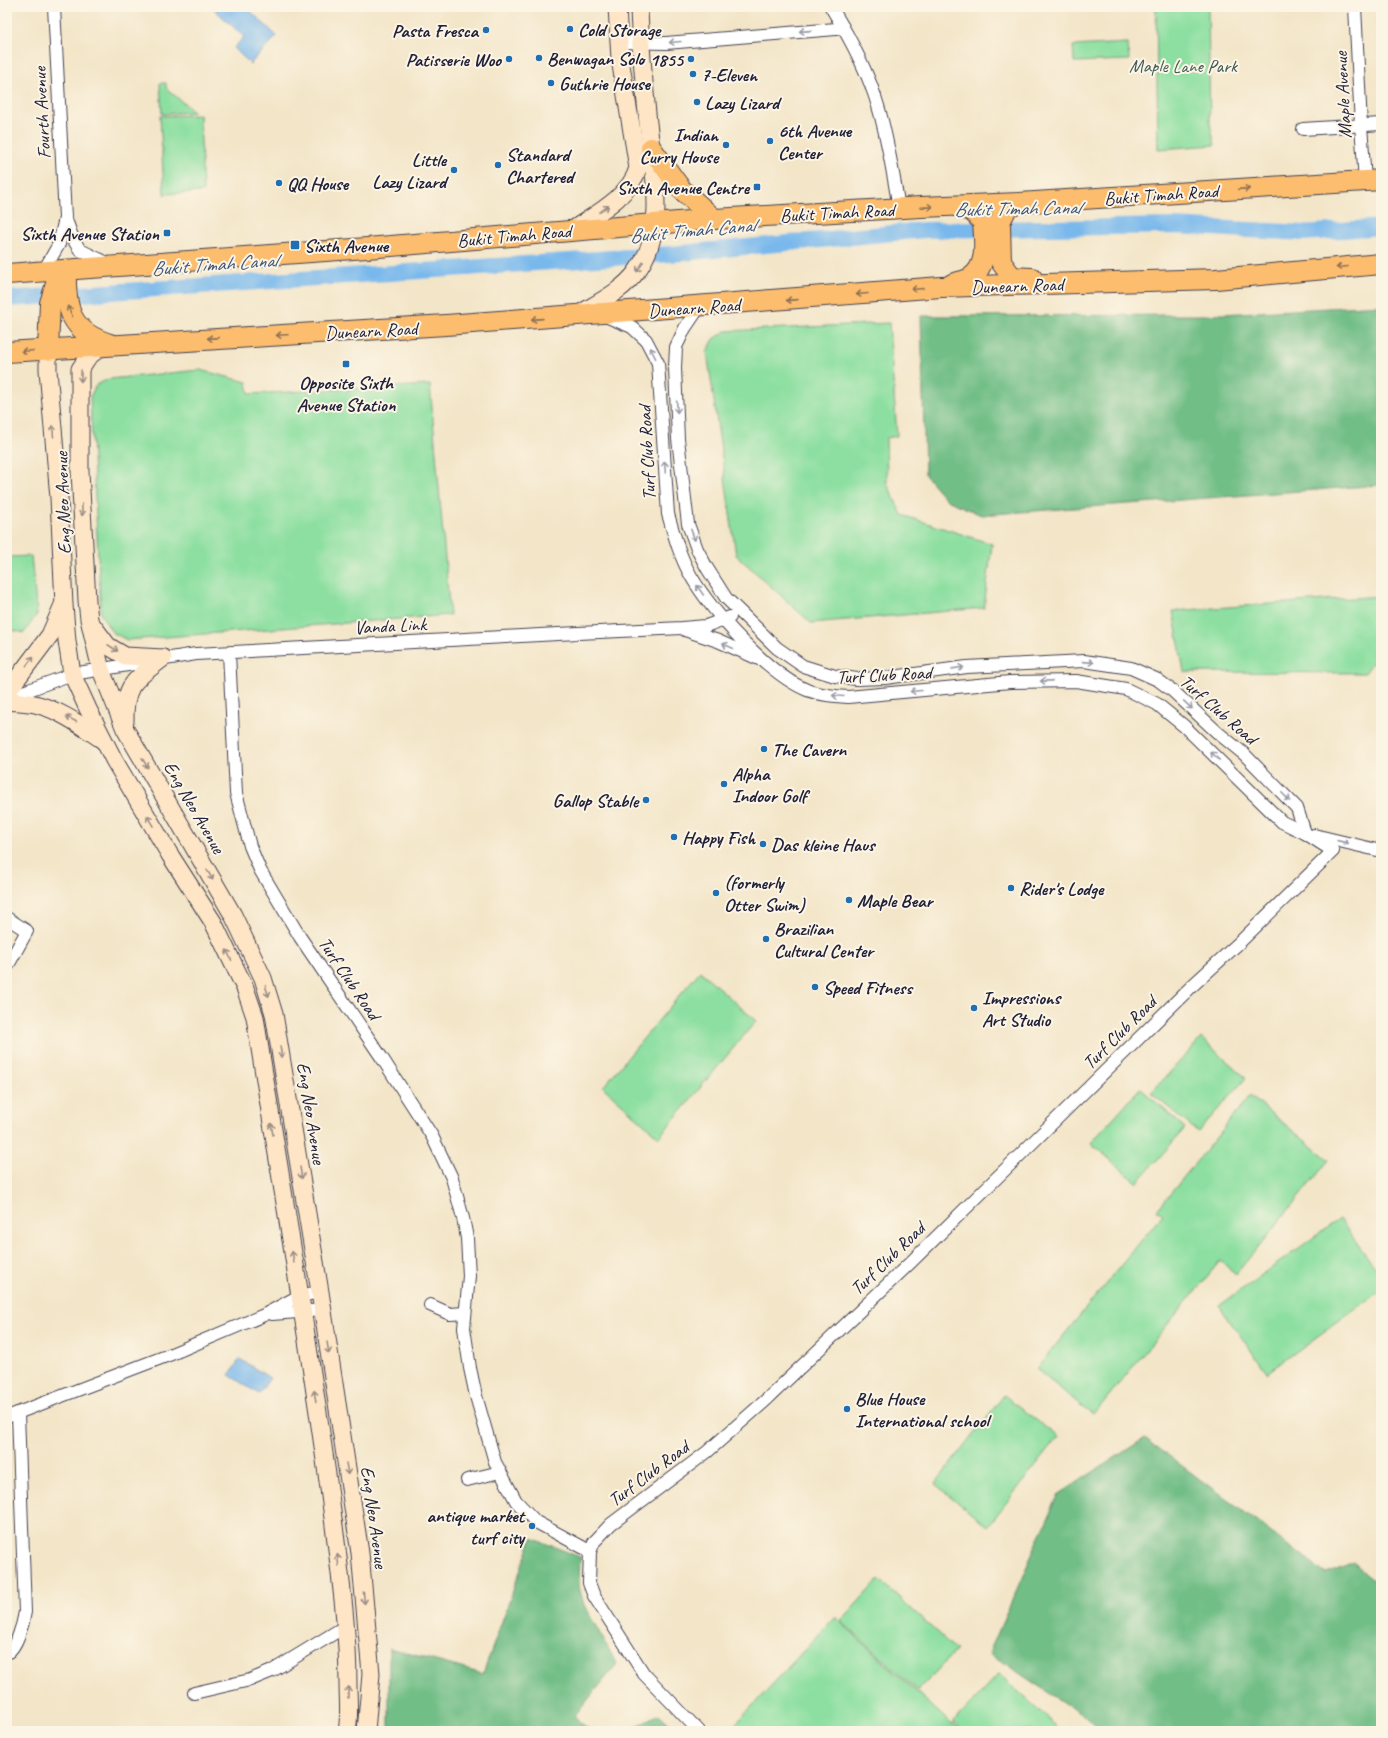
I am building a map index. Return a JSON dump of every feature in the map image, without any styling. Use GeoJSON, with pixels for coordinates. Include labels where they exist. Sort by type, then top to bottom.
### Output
{"type":"FeatureCollection","features":[{"type":"Feature","properties":{"kind":"highway"},"geometry":{"type":"LineString","coordinates":[[651,148],[681,189],[714,218]]}},
{"type":"Feature","properties":{"kind":"highway","name":"Bukit Timah Road"},"geometry":{"type":"LineString","coordinates":[[7,274],[58,277],[116,267],[571,231],[714,218],[1019,203],[1373,181]]}},
{"type":"Feature","properties":{"kind":"highway"},"geometry":{"type":"LineString","coordinates":[[1019,203],[1008,206],[992,222],[993,251],[1012,277],[1216,279]]}},
{"type":"Feature","properties":{"kind":"highway"},"geometry":{"type":"LineString","coordinates":[[954,206],[972,211],[992,222]]}},
{"type":"Feature","properties":{"kind":"highway"},"geometry":{"type":"LineString","coordinates":[[941,288],[970,278],[993,251]]}},
{"type":"Feature","properties":{"kind":"highway","name":"Dunearn Road"},"geometry":{"type":"LineString","coordinates":[[7,352],[446,326],[941,288],[1216,279],[1381,264]]}},
{"type":"Feature","properties":{"kind":"highway"},"geometry":{"type":"LineString","coordinates":[[48,350],[50,303],[58,277]]}},
{"type":"Feature","properties":{"kind":"highway"},"geometry":{"type":"LineString","coordinates":[[58,277],[75,321],[83,331],[94,339],[108,345]]}},
{"type":"Feature","properties":{"kind":"main road"},"geometry":{"type":"LineString","coordinates":[[571,231],[607,207],[629,186],[635,177],[638,168],[619,42],[617,7]]}},
{"type":"Feature","properties":{"kind":"main road"},"geometry":{"type":"LineString","coordinates":[[576,316],[625,285],[642,264],[651,245],[656,197],[640,41],[639,7]]}},
{"type":"Feature","properties":{"kind":"main road","name":"Eng Neo Avenue"},"geometry":{"type":"LineString","coordinates":[[108,345],[88,357],[80,369],[80,471],[89,619],[101,670],[125,729],[233,914],[263,978],[274,1014],[323,1310],[360,1553],[371,1674],[366,1731]]}},
{"type":"Feature","properties":{"kind":"main road","name":"Eng Neo Avenue"},"geometry":{"type":"LineString","coordinates":[[48,350],[48,374],[59,498],[64,605],[72,674],[103,740],[170,855],[213,922],[245,988],[255,1017],[322,1435],[346,1626],[348,1675],[347,1731]]}},
{"type":"Feature","properties":{"kind":"main road"},"geometry":{"type":"LineString","coordinates":[[7,692],[50,635],[64,605]]}},
{"type":"Feature","properties":{"kind":"main road"},"geometry":{"type":"LineString","coordinates":[[89,619],[108,646],[125,656],[163,658]]}},
{"type":"Feature","properties":{"kind":"main road"},"geometry":{"type":"LineString","coordinates":[[125,729],[125,703],[129,690],[136,680],[163,658]]}},
{"type":"Feature","properties":{"kind":"main road"},"geometry":{"type":"LineString","coordinates":[[7,699],[34,704],[51,710],[72,719],[103,740]]}},
{"type":"Feature","properties":{"kind":"street","name":"Fourth Avenue"},"geometry":{"type":"LineString","coordinates":[[54,7],[65,217],[59,244],[58,277]]}},
{"type":"Feature","properties":{"kind":"street"},"geometry":{"type":"LineString","coordinates":[[831,7],[843,26],[863,66],[878,106],[893,171],[899,208]]}},
{"type":"Feature","properties":{"kind":"street","name":"Maple Avenue"},"geometry":{"type":"LineString","coordinates":[[1355,7],[1361,125],[1373,181]]}},
{"type":"Feature","properties":{"kind":"street"},"geometry":{"type":"LineString","coordinates":[[619,42],[666,42],[836,29],[843,26]]}},
{"type":"Feature","properties":{"kind":"street"},"geometry":{"type":"LineString","coordinates":[[1303,129],[1381,124]]}},
{"type":"Feature","properties":{"kind":"street","name":"Fourth Avenue"},"geometry":{"type":"LineString","coordinates":[[65,217],[73,239],[80,250],[116,267]]}},
{"type":"Feature","properties":{"kind":"street","name":"Turf Club Road"},"geometry":{"type":"LineString","coordinates":[[700,306],[685,328],[676,347],[675,368],[678,439],[688,524],[697,549],[726,598],[739,613],[777,648],[796,663],[835,676],[857,679],[885,678],[967,667],[1084,661],[1131,668],[1158,680],[1174,692],[1216,732],[1244,754],[1297,808],[1305,833]]}},
{"type":"Feature","properties":{"kind":"street","name":"Turf Club Road"},"geometry":{"type":"LineString","coordinates":[[602,314],[632,327],[646,340],[658,363],[668,514],[674,536],[690,575],[711,606],[763,662],[806,690],[834,696],[871,696],[1010,682],[1076,681],[1126,688],[1162,708],[1184,726],[1282,822],[1305,833],[1333,851],[1247,936],[1192,985],[910,1263],[765,1401],[707,1452],[611,1524],[594,1542],[590,1552],[589,1583],[594,1596],[644,1674],[700,1731]]}},
{"type":"Feature","properties":{"kind":"street","name":"Vanda Link"},"geometry":{"type":"LineString","coordinates":[[7,699],[72,674],[163,658],[196,654],[682,628],[706,626],[739,613]]}},
{"type":"Feature","properties":{"kind":"street","name":"Vanda Link"},"geometry":{"type":"LineString","coordinates":[[682,628],[763,662]]}},
{"type":"Feature","properties":{"kind":"street","name":"Turf Club Road"},"geometry":{"type":"LineString","coordinates":[[229,653],[236,793],[250,846],[260,870],[300,937],[382,1058],[432,1136],[452,1178],[467,1238],[469,1276],[464,1328],[476,1396],[495,1462],[516,1501],[536,1522],[584,1548]]}},
{"type":"Feature","properties":{"kind":"street","name":"Turf Club Road"},"geometry":{"type":"LineString","coordinates":[[1243,783],[1258,769]]}},
{"type":"Feature","properties":{"kind":"street","name":"Turf Club Road"},"geometry":{"type":"LineString","coordinates":[[1305,833],[1381,851]]}},
{"type":"Feature","properties":{"kind":"street"},"geometry":{"type":"LineString","coordinates":[[7,918],[27,931],[7,967]]}},
{"type":"Feature","properties":{"kind":"street"},"geometry":{"type":"LineString","coordinates":[[267,1096],[288,1093]]}},
{"type":"Feature","properties":{"kind":"street"},"geometry":{"type":"LineString","coordinates":[[7,1653],[11,1651],[21,1629],[25,1612],[13,1415],[169,1355],[264,1315],[300,1303],[320,1292]]}},
{"type":"Feature","properties":{"kind":"street"},"geometry":{"type":"LineString","coordinates":[[300,1303],[323,1310]]}},
{"type":"Feature","properties":{"kind":"street"},"geometry":{"type":"LineString","coordinates":[[430,1304],[450,1314],[465,1313]]}},
{"type":"Feature","properties":{"kind":"street"},"geometry":{"type":"LineString","coordinates":[[467,1480],[500,1472]]}},
{"type":"Feature","properties":{"kind":"street"},"geometry":{"type":"LineString","coordinates":[[194,1693],[250,1680],[272,1671],[346,1626]]}},
{"type":"Feature","properties":{"kind":"green space","name":"Maple Lane Park"},"geometry":{"type":"Polygon","coordinates":[[[1156,7],[1208,7],[1210,124],[1215,145],[1158,149],[1156,7]]]}},
{"type":"Feature","properties":{"kind":"green space"},"geometry":{"type":"Polygon","coordinates":[[[1128,43],[1129,60],[1074,62],[1073,46],[1128,43]]]}},
{"type":"Feature","properties":{"kind":"green space"},"geometry":{"type":"Polygon","coordinates":[[[160,83],[166,83],[166,88],[194,112],[162,114],[160,83]]]}},
{"type":"Feature","properties":{"kind":"green space"},"geometry":{"type":"Polygon","coordinates":[[[200,115],[203,192],[164,194],[160,116],[200,115]]]}},
{"type":"Feature","properties":{"kind":"green space"},"geometry":{"type":"Polygon","coordinates":[[[1381,305],[1381,485],[981,515],[947,500],[925,475],[921,316],[1205,315],[1381,305]]]}},
{"type":"Feature","properties":{"kind":"green space"},"geometry":{"type":"Polygon","coordinates":[[[889,323],[897,436],[886,438],[887,483],[902,515],[992,544],[984,608],[811,623],[736,555],[707,352],[714,339],[726,331],[889,323]]]}},
{"type":"Feature","properties":{"kind":"green space"},"geometry":{"type":"Polygon","coordinates":[[[200,370],[247,382],[249,394],[430,385],[450,615],[127,640],[112,632],[101,615],[90,397],[96,385],[109,379],[200,370]]]}},
{"type":"Feature","properties":{"kind":"green space"},"geometry":{"type":"Polygon","coordinates":[[[31,556],[37,614],[24,633],[7,629],[7,557],[31,556]]]}},
{"type":"Feature","properties":{"kind":"green space"},"geometry":{"type":"Polygon","coordinates":[[[1381,596],[1381,651],[1365,673],[1184,672],[1173,611],[1381,596]]]}},
{"type":"Feature","properties":{"kind":"green space"},"geometry":{"type":"Polygon","coordinates":[[[700,971],[756,1021],[659,1137],[603,1087],[700,971]]]}},
{"type":"Feature","properties":{"kind":"green space"},"geometry":{"type":"Polygon","coordinates":[[[1201,1038],[1246,1078],[1198,1132],[1151,1093],[1201,1038]]]}},
{"type":"Feature","properties":{"kind":"green space"},"geometry":{"type":"Polygon","coordinates":[[[1140,1088],[1185,1128],[1137,1183],[1091,1143],[1140,1088]]]}},
{"type":"Feature","properties":{"kind":"green space"},"geometry":{"type":"Polygon","coordinates":[[[1250,1096],[1329,1160],[1236,1274],[1220,1261],[1093,1415],[1036,1369],[1163,1214],[1157,1210],[1250,1096]]]}},
{"type":"Feature","properties":{"kind":"green space"},"geometry":{"type":"Polygon","coordinates":[[[1339,1219],[1381,1275],[1381,1290],[1267,1373],[1219,1306],[1339,1219]]]}},
{"type":"Feature","properties":{"kind":"green space"},"geometry":{"type":"Polygon","coordinates":[[[1004,1395],[1058,1437],[988,1526],[935,1484],[1004,1395]]]}},
{"type":"Feature","properties":{"kind":"green space"},"geometry":{"type":"Polygon","coordinates":[[[1145,1438],[1326,1574],[1354,1563],[1381,1586],[1381,1731],[1106,1731],[989,1653],[1058,1495],[1145,1438]]]}},
{"type":"Feature","properties":{"kind":"green space"},"geometry":{"type":"Polygon","coordinates":[[[532,1538],[580,1557],[579,1587],[584,1605],[617,1664],[574,1717],[591,1731],[389,1731],[389,1648],[483,1674],[532,1538]]]}},
{"type":"Feature","properties":{"kind":"green space"},"geometry":{"type":"Polygon","coordinates":[[[879,1579],[956,1650],[918,1691],[841,1621],[879,1579]]]}},
{"type":"Feature","properties":{"kind":"green space"},"geometry":{"type":"Polygon","coordinates":[[[835,1617],[959,1731],[729,1731],[835,1617]]]}},
{"type":"Feature","properties":{"kind":"green space"},"geometry":{"type":"Polygon","coordinates":[[[999,1674],[1062,1731],[962,1731],[953,1723],[999,1674]]]}},
{"type":"Feature","properties":{"kind":"green space"},"geometry":{"type":"Polygon","coordinates":[[[659,1714],[677,1731],[627,1731],[659,1714]]]}},
{"type":"Feature","properties":{"kind":"water"},"geometry":{"type":"Polygon","coordinates":[[[212,7],[246,7],[277,36],[250,64],[234,48],[244,37],[212,7]]]}},
{"type":"Feature","properties":{"kind":"water"},"geometry":{"type":"Polygon","coordinates":[[[240,1359],[270,1378],[259,1394],[229,1375],[240,1359]]]}},
{"type":"Feature","properties":{"kind":"waterway","name":"Bukit Timah Canal"},"geometry":{"type":"LineString","coordinates":[[7,299],[671,254],[925,230],[1174,226],[1304,233],[1381,227]]}},
{"type":"Feature","properties":{"kind":"place","name":"Cold Storage"},"geometry":{"type":"Point","coordinates":[570,29]}},
{"type":"Feature","properties":{"kind":"place","name":"Pasta Fresca"},"geometry":{"type":"Point","coordinates":[486,30]}},
{"type":"Feature","properties":{"kind":"place","name":"Benwagan Solo"},"geometry":{"type":"Point","coordinates":[539,58]}},
{"type":"Feature","properties":{"kind":"place","name":"Patisserie Woo"},"geometry":{"type":"Point","coordinates":[509,59]}},
{"type":"Feature","properties":{"kind":"place","name":"1855"},"geometry":{"type":"Point","coordinates":[691,59]}},
{"type":"Feature","properties":{"kind":"place","name":"7-Eleven"},"geometry":{"type":"Point","coordinates":[693,74]}},
{"type":"Feature","properties":{"kind":"place","name":"Guthrie House"},"geometry":{"type":"Point","coordinates":[551,83]}},
{"type":"Feature","properties":{"kind":"place","name":"Lazy Lizard"},"geometry":{"type":"Point","coordinates":[697,102]}},
{"type":"Feature","properties":{"kind":"place","name":"6th Avenue Center"},"geometry":{"type":"Point","coordinates":[770,141]}},
{"type":"Feature","properties":{"kind":"place","name":"Indian Curry House"},"geometry":{"type":"Point","coordinates":[726,145]}},
{"type":"Feature","properties":{"kind":"place","name":"Standard Chartered"},"geometry":{"type":"Point","coordinates":[498,165]}},
{"type":"Feature","properties":{"kind":"place","name":"Little Lazy Lizard"},"geometry":{"type":"Point","coordinates":[454,170]}},
{"type":"Feature","properties":{"kind":"place","name":"QQ House"},"geometry":{"type":"Point","coordinates":[279,183]}},
{"type":"Feature","properties":{"kind":"place","name":"Sixth Avenue Centre"},"geometry":{"type":"Point","coordinates":[757,187]}},
{"type":"Feature","properties":{"kind":"place","name":"Sixth Avenue Station"},"geometry":{"type":"Point","coordinates":[167,233]}},
{"type":"Feature","properties":{"kind":"place","name":"Sixth Avenue"},"geometry":{"type":"Point","coordinates":[295,245]}},
{"type":"Feature","properties":{"kind":"place","name":"Opposite Sixth Avenue Station"},"geometry":{"type":"Point","coordinates":[346,364]}},
{"type":"Feature","properties":{"kind":"place","name":"The Cavern"},"geometry":{"type":"Point","coordinates":[764,749]}},
{"type":"Feature","properties":{"kind":"place","name":"Alpha Indoor Golf"},"geometry":{"type":"Point","coordinates":[724,784]}},
{"type":"Feature","properties":{"kind":"place","name":"Gallop Stable"},"geometry":{"type":"Point","coordinates":[646,800]}},
{"type":"Feature","properties":{"kind":"place","name":"Happy Fish"},"geometry":{"type":"Point","coordinates":[674,837]}},
{"type":"Feature","properties":{"kind":"place","name":"Das kleine Haus"},"geometry":{"type":"Point","coordinates":[763,844]}},
{"type":"Feature","properties":{"kind":"place","name":"Rider's Lodge"},"geometry":{"type":"Point","coordinates":[1011,888]}},
{"type":"Feature","properties":{"kind":"place","name":"(formerly Otter Swim)"},"geometry":{"type":"Point","coordinates":[716,893]}},
{"type":"Feature","properties":{"kind":"place","name":"Maple Bear"},"geometry":{"type":"Point","coordinates":[849,900]}},
{"type":"Feature","properties":{"kind":"place","name":"Brazilian Cultural Center"},"geometry":{"type":"Point","coordinates":[766,939]}},
{"type":"Feature","properties":{"kind":"place","name":"Speed Fitness"},"geometry":{"type":"Point","coordinates":[815,987]}},
{"type":"Feature","properties":{"kind":"place","name":"Impressions Art Studio"},"geometry":{"type":"Point","coordinates":[974,1008]}},
{"type":"Feature","properties":{"kind":"place","name":"Blue House International school"},"geometry":{"type":"Point","coordinates":[847,1409]}},
{"type":"Feature","properties":{"kind":"place","name":"antique market turf city"},"geometry":{"type":"Point","coordinates":[532,1526]}}]}
